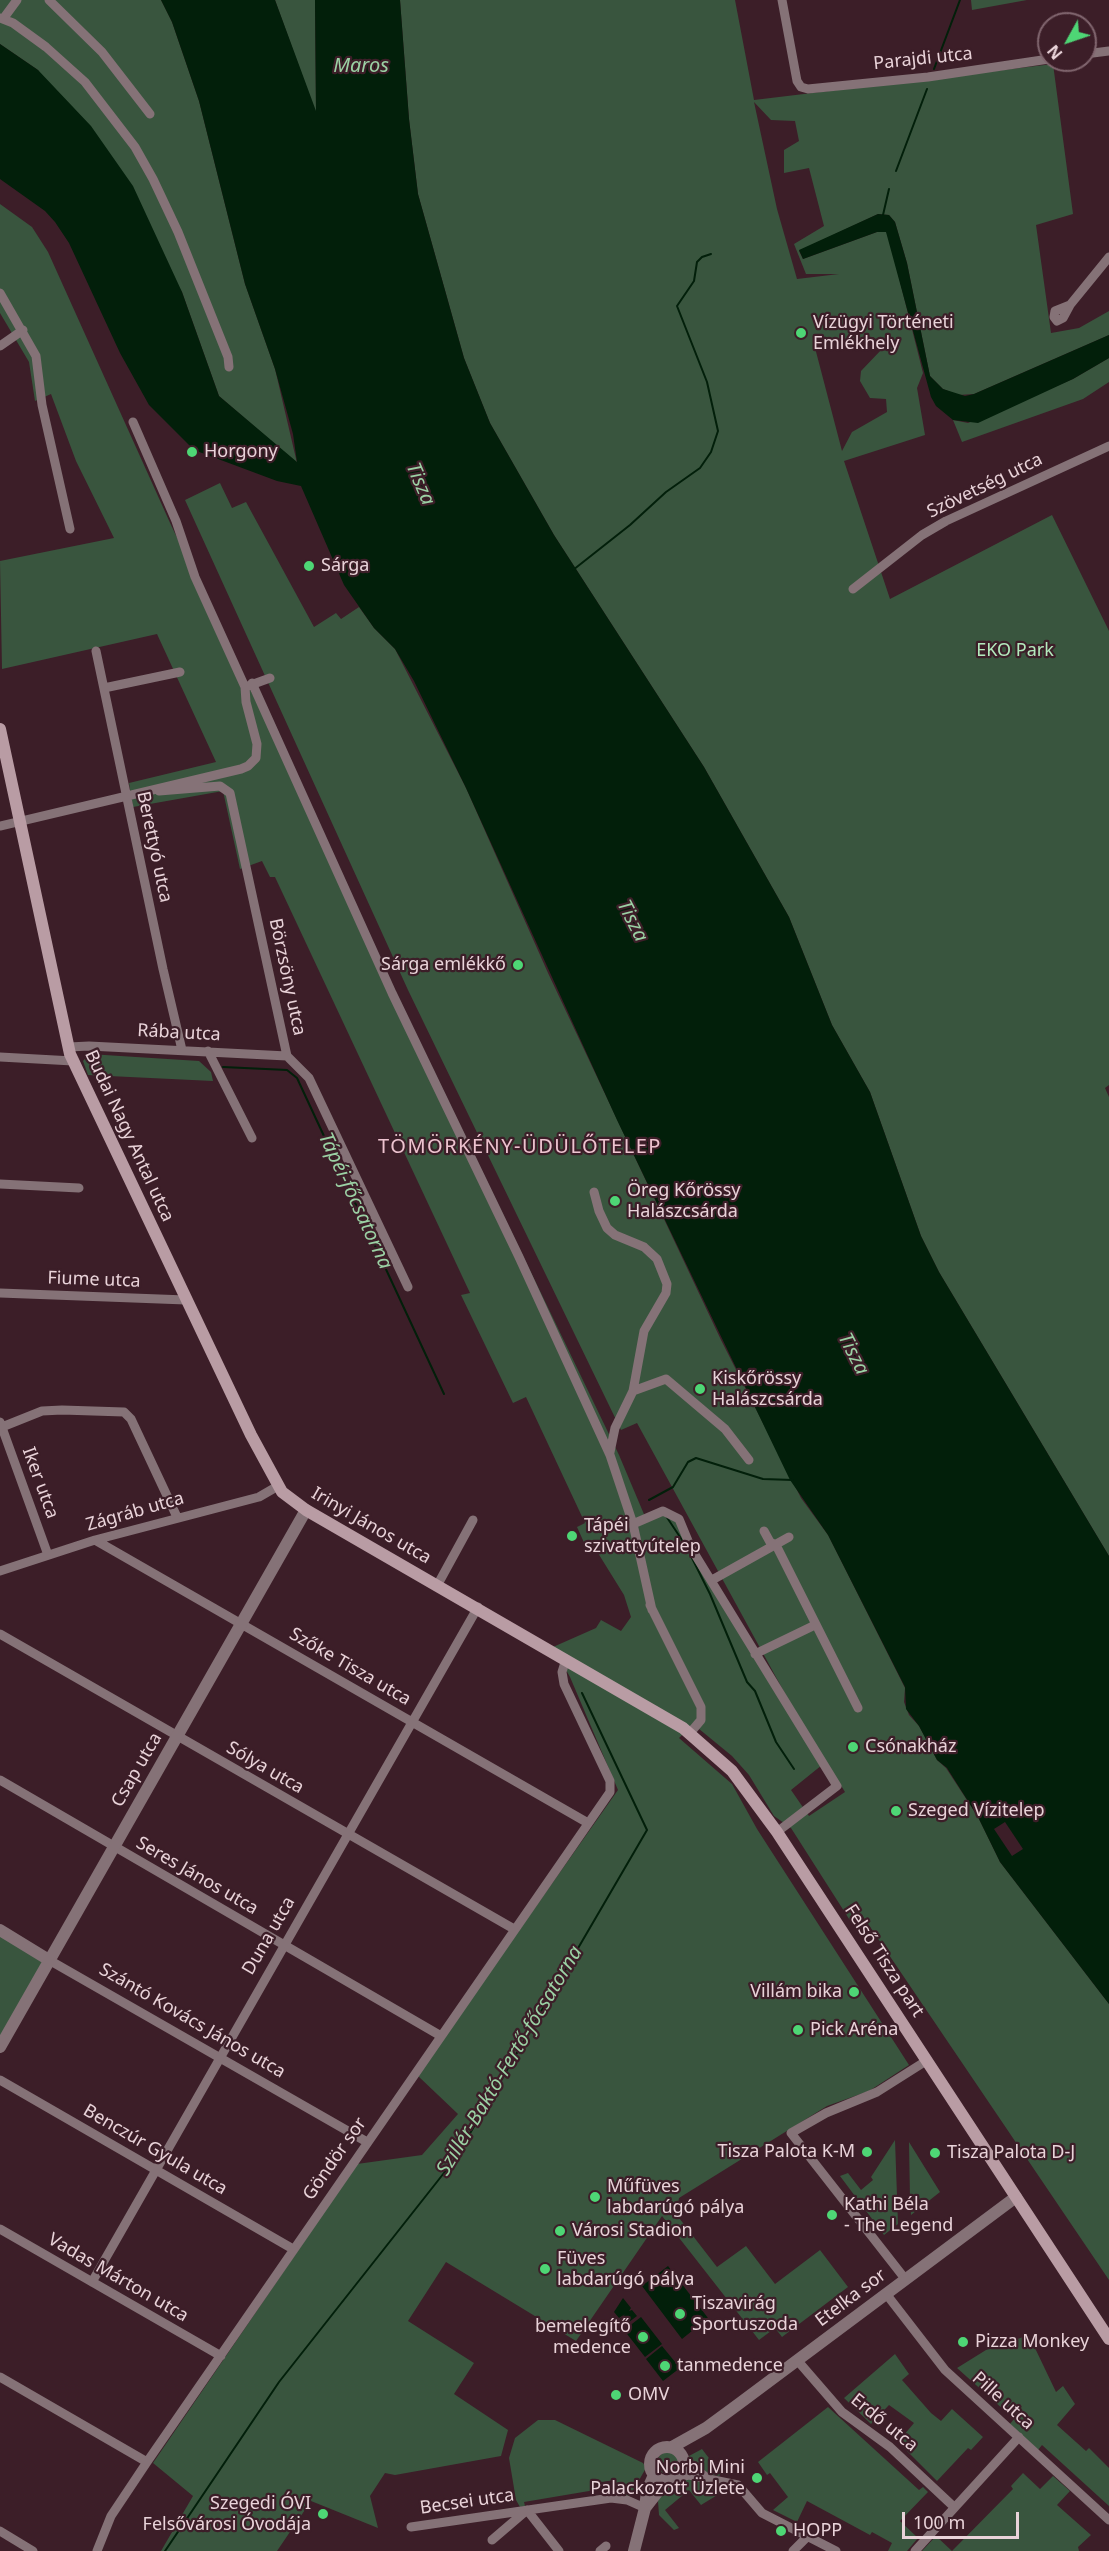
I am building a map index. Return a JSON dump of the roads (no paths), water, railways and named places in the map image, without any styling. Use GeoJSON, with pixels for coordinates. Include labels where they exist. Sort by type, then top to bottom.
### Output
{"type":"FeatureCollection","features":[{"type":"Feature","properties":{"kind":"main road","name":"Budai Nagy Antal utca"},"geometry":{"type":"LineString","coordinates":[[0,729],[73,1060],[186,1300],[278,1486],[288,1497]]}},
{"type":"Feature","properties":{"kind":"main road","name":"Irinyi János utca"},"geometry":{"type":"LineString","coordinates":[[288,1497],[306,1510],[568,1660]]}},
{"type":"Feature","properties":{"kind":"main road","name":"Felső Tisza part"},"geometry":{"type":"LineString","coordinates":[[568,1660],[690,1733],[732,1771],[777,1832],[1109,2339]]}},
{"type":"Feature","properties":{"kind":"street"},"geometry":{"type":"LineString","coordinates":[[17,0],[2,19],[13,23],[46,47],[85,82],[135,147],[178,232],[228,357],[229,367]]}},
{"type":"Feature","properties":{"kind":"street"},"geometry":{"type":"LineString","coordinates":[[49,0],[102,52],[150,114]]}},
{"type":"Feature","properties":{"kind":"street","name":"Parajdi utca"},"geometry":{"type":"LineString","coordinates":[[782,0],[797,81],[801,87],[808,89],[928,77],[1037,61]]}},
{"type":"Feature","properties":{"kind":"street"},"geometry":{"type":"LineString","coordinates":[[1070,305],[1109,257]]}},
{"type":"Feature","properties":{"kind":"street"},"geometry":{"type":"LineString","coordinates":[[0,293],[36,356],[42,405],[70,529]]}},
{"type":"Feature","properties":{"kind":"street"},"geometry":{"type":"LineString","coordinates":[[0,346],[23,330]]}},
{"type":"Feature","properties":{"kind":"street"},"geometry":{"type":"LineString","coordinates":[[133,422],[176,521],[195,577],[249,685],[610,1455],[633,1524],[652,1610]]}},
{"type":"Feature","properties":{"kind":"street","name":"Szövetség utca"},"geometry":{"type":"LineString","coordinates":[[853,589],[922,535],[946,521],[1108,448]]}},
{"type":"Feature","properties":{"kind":"street","name":"Berettyó utca"},"geometry":{"type":"LineString","coordinates":[[96,651],[182,1050]]}},
{"type":"Feature","properties":{"kind":"street"},"geometry":{"type":"LineString","coordinates":[[104,688],[180,672]]}},
{"type":"Feature","properties":{"kind":"street"},"geometry":{"type":"LineString","coordinates":[[249,685],[270,678]]}},
{"type":"Feature","properties":{"kind":"street"},"geometry":{"type":"LineString","coordinates":[[0,826],[248,766],[256,758],[257,744],[246,702],[249,685]]}},
{"type":"Feature","properties":{"kind":"street","name":"Börzsöny utca"},"geometry":{"type":"LineString","coordinates":[[151,790],[164,792],[220,786],[228,790],[287,1056],[309,1078],[408,1287]]}},
{"type":"Feature","properties":{"kind":"street","name":"Rába utca"},"geometry":{"type":"LineString","coordinates":[[69,1047],[287,1056]]}},
{"type":"Feature","properties":{"kind":"street"},"geometry":{"type":"LineString","coordinates":[[208,1051],[252,1138]]}},
{"type":"Feature","properties":{"kind":"street"},"geometry":{"type":"LineString","coordinates":[[0,1057],[73,1060]]}},
{"type":"Feature","properties":{"kind":"street"},"geometry":{"type":"LineString","coordinates":[[0,1184],[79,1188]]}},
{"type":"Feature","properties":{"kind":"street"},"geometry":{"type":"LineString","coordinates":[[594,1192],[598,1211],[607,1227],[615,1235],[644,1247],[657,1259],[667,1284],[666,1293],[644,1331],[633,1391],[615,1428],[610,1455]]}},
{"type":"Feature","properties":{"kind":"street","name":"Fiume utca"},"geometry":{"type":"LineString","coordinates":[[0,1293],[186,1300]]}},
{"type":"Feature","properties":{"kind":"street"},"geometry":{"type":"LineString","coordinates":[[633,1391],[666,1379],[725,1429],[749,1460]]}},
{"type":"Feature","properties":{"kind":"street"},"geometry":{"type":"LineString","coordinates":[[1,1424],[42,1412],[62,1410],[124,1412],[130,1419],[177,1517]]}},
{"type":"Feature","properties":{"kind":"street","name":"Iker utca"},"geometry":{"type":"LineString","coordinates":[[1,1424],[48,1555]]}},
{"type":"Feature","properties":{"kind":"street","name":"Zágráb utca"},"geometry":{"type":"LineString","coordinates":[[0,1571],[95,1540],[259,1497],[278,1486]]}},
{"type":"Feature","properties":{"kind":"street","name":"Csap utca"},"geometry":{"type":"LineString","coordinates":[[0,2047],[306,1510]]}},
{"type":"Feature","properties":{"kind":"street"},"geometry":{"type":"LineString","coordinates":[[633,1524],[663,1511],[679,1519],[692,1548],[837,1786],[777,1832]]}},
{"type":"Feature","properties":{"kind":"street","name":"Irinyi János utca"},"geometry":{"type":"LineString","coordinates":[[438,1584],[473,1520]]}},
{"type":"Feature","properties":{"kind":"street"},"geometry":{"type":"LineString","coordinates":[[764,1531],[770,1542],[776,1545],[858,1708]]}},
{"type":"Feature","properties":{"kind":"street"},"geometry":{"type":"LineString","coordinates":[[712,1580],[789,1537]]}},
{"type":"Feature","properties":{"kind":"street","name":"Szőke Tisza utca"},"geometry":{"type":"LineString","coordinates":[[95,1540],[588,1823]]}},
{"type":"Feature","properties":{"kind":"street"},"geometry":{"type":"LineString","coordinates":[[638,1578],[701,1707],[701,1720],[690,1733]]}},
{"type":"Feature","properties":{"kind":"street","name":"Duna utca"},"geometry":{"type":"LineString","coordinates":[[92,2282],[346,1833],[478,1607]]}},
{"type":"Feature","properties":{"kind":"street"},"geometry":{"type":"LineString","coordinates":[[755,1654],[815,1625]]}},
{"type":"Feature","properties":{"kind":"street","name":"Sólya utca"},"geometry":{"type":"LineString","coordinates":[[0,1634],[514,1929]]}},
{"type":"Feature","properties":{"kind":"street","name":"Göndör sor"},"geometry":{"type":"LineString","coordinates":[[97,2551],[111,2516],[147,2462],[610,1792],[610,1781],[564,1684],[562,1672],[568,1660]]}},
{"type":"Feature","properties":{"kind":"street","name":"Seres János utca"},"geometry":{"type":"LineString","coordinates":[[0,1780],[441,2036]]}},
{"type":"Feature","properties":{"kind":"street","name":"Szántó Kovács János utca"},"geometry":{"type":"LineString","coordinates":[[0,1930],[367,2142]]}},
{"type":"Feature","properties":{"kind":"street"},"geometry":{"type":"LineString","coordinates":[[906,2280],[791,2133],[826,2113],[877,2092],[926,2061]]}},
{"type":"Feature","properties":{"kind":"street","name":"Benczúr Gyula utca"},"geometry":{"type":"LineString","coordinates":[[0,2080],[293,2249]]}},
{"type":"Feature","properties":{"kind":"street","name":"Etelka sor"},"geometry":{"type":"LineString","coordinates":[[672,2447],[706,2428],[1016,2197]]}},
{"type":"Feature","properties":{"kind":"street","name":"Vadas Márton utca"},"geometry":{"type":"LineString","coordinates":[[0,2229],[220,2356]]}},
{"type":"Feature","properties":{"kind":"street","name":"Pille utca"},"geometry":{"type":"LineString","coordinates":[[887,2295],[945,2370],[1109,2520]]}},
{"type":"Feature","properties":{"kind":"street","name":"Erdő utca"},"geometry":{"type":"LineString","coordinates":[[797,2360],[842,2412],[890,2447],[954,2507]]}},
{"type":"Feature","properties":{"kind":"street"},"geometry":{"type":"LineString","coordinates":[[0,2377],[147,2462]]}},
{"type":"Feature","properties":{"kind":"street","name":"Etelka sor"},"geometry":{"type":"LineString","coordinates":[[684,2458],[706,2428]]}},
{"type":"Feature","properties":{"kind":"street"},"geometry":{"type":"LineString","coordinates":[[915,2551],[1019,2437]]}},
{"type":"Feature","properties":{"kind":"street"},"geometry":{"type":"LineString","coordinates":[[666,2481],[654,2475],[650,2467],[652,2455],[661,2448],[672,2447],[708,2479]]}},
{"type":"Feature","properties":{"kind":"street"},"geometry":{"type":"LineString","coordinates":[[679,2477],[684,2470],[684,2458]]}},
{"type":"Feature","properties":{"kind":"street"},"geometry":{"type":"LineString","coordinates":[[634,2551],[645,2508],[646,2492],[654,2475]]}},
{"type":"Feature","properties":{"kind":"street"},"geometry":{"type":"LineString","coordinates":[[645,2508],[666,2481],[679,2477],[689,2475],[738,2485],[762,2513],[836,2551]]}},
{"type":"Feature","properties":{"kind":"street","name":"Becsei utca"},"geometry":{"type":"LineString","coordinates":[[411,2527],[611,2498],[627,2500],[645,2508]]}},
{"type":"Feature","properties":{"kind":"street","name":"Becsei utca"},"geometry":{"type":"LineString","coordinates":[[492,2540],[527,2510]]}},
{"type":"Feature","properties":{"kind":"street","name":"Becsei utca"},"geometry":{"type":"LineString","coordinates":[[527,2510],[559,2551]]}},
{"type":"Feature","properties":{"kind":"street"},"geometry":{"type":"LineString","coordinates":[[0,2531],[33,2551]]}},
{"type":"Feature","properties":{"kind":"street"},"geometry":{"type":"LineString","coordinates":[[793,2551],[807,2537]]}},
{"type":"Feature","properties":{"kind":"water"},"geometry":{"type":"Polygon","coordinates":[[[161,0],[275,0],[316,111],[315,0],[400,0],[409,119],[418,194],[464,358],[490,423],[554,535],[704,767],[789,917],[832,1025],[870,1092],[921,1236],[939,1272],[1109,1556],[1109,2004],[1000,1862],[978,1817],[947,1768],[937,1760],[919,1726],[906,1709],[905,1687],[828,1535],[790,1480],[617,1120],[466,788],[414,681],[395,649],[374,628],[344,585],[301,486],[277,481],[194,450],[149,405],[120,353],[69,243],[45,211],[0,179],[0,44],[38,70],[91,126],[133,186],[182,292],[219,396],[297,462],[293,434],[275,369],[245,284],[199,101],[172,22],[161,0]]]}},
{"type":"Feature","properties":{"kind":"water"},"geometry":{"type":"Polygon","coordinates":[[[878,214],[889,215],[895,222],[907,263],[930,376],[943,389],[965,396],[974,394],[1109,335],[1109,358],[1073,379],[978,423],[953,420],[936,406],[931,397],[886,232],[877,232],[803,259],[799,250],[878,214]]]}},
{"type":"Feature","properties":{"kind":"water"},"geometry":{"type":"Polygon","coordinates":[[[668,2266],[708,2318],[682,2339],[642,2286],[668,2266]]]}},
{"type":"Feature","properties":{"kind":"water"},"geometry":{"type":"Polygon","coordinates":[[[623,2298],[631,2308],[629,2311],[632,2310],[637,2316],[625,2325],[620,2319],[625,2314],[619,2318],[614,2312],[623,2298]]]}},
{"type":"Feature","properties":{"kind":"water","name":"bemelegítő medence"},"geometry":{"type":"Polygon","coordinates":[[[641,2317],[662,2344],[645,2357],[624,2330],[641,2317]]]}},
{"type":"Feature","properties":{"kind":"water","name":"tanmedence"},"geometry":{"type":"Polygon","coordinates":[[[662,2346],[680,2368],[663,2381],[646,2359],[662,2346]]]}},
{"type":"Feature","properties":{"kind":"waterway"},"geometry":{"type":"LineString","coordinates":[[934,69],[960,0]]}},
{"type":"Feature","properties":{"kind":"waterway"},"geometry":{"type":"LineString","coordinates":[[896,171],[927,89]]}},
{"type":"Feature","properties":{"kind":"waterway"},"geometry":{"type":"LineString","coordinates":[[883,215],[889,189]]}},
{"type":"Feature","properties":{"kind":"waterway"},"geometry":{"type":"LineString","coordinates":[[573,570],[630,525],[666,492],[700,468],[711,452],[718,431],[707,382],[677,306],[694,281],[697,262],[702,257],[711,254]]}},
{"type":"Feature","properties":{"kind":"waterway","name":"Tápéi-főcsatorna"},"geometry":{"type":"LineString","coordinates":[[223,1067],[287,1070],[297,1078],[444,1394]]}},
{"type":"Feature","properties":{"kind":"waterway"},"geometry":{"type":"LineString","coordinates":[[649,1500],[673,1487],[688,1462],[696,1458],[763,1479],[793,1480]]}},
{"type":"Feature","properties":{"kind":"waterway"},"geometry":{"type":"LineString","coordinates":[[666,1516],[686,1546]]}},
{"type":"Feature","properties":{"kind":"waterway"},"geometry":{"type":"LineString","coordinates":[[690,1554],[710,1594],[747,1682],[755,1691],[776,1742],[794,1769]]}},
{"type":"Feature","properties":{"kind":"waterway","name":"Szillér-Baktó-Fertő-főcsatorna"},"geometry":{"type":"LineString","coordinates":[[165,2551],[279,2382],[455,2159],[647,1830],[582,1693]]}},
{"type":"Feature","properties":{"kind":"place","name":"Vízügyi Történeti Emlékhely"},"geometry":{"type":"Point","coordinates":[801,333]}},
{"type":"Feature","properties":{"kind":"place","name":"Horgony"},"geometry":{"type":"Point","coordinates":[192,452]}},
{"type":"Feature","properties":{"kind":"place","name":"Sárga"},"geometry":{"type":"Point","coordinates":[309,566]}},
{"type":"Feature","properties":{"kind":"place","name":"Sárga emlékkő"},"geometry":{"type":"Point","coordinates":[518,965]}},
{"type":"Feature","properties":{"kind":"place","name":"Öreg Kőrössy Halászcsárda"},"geometry":{"type":"Point","coordinates":[615,1201]}},
{"type":"Feature","properties":{"kind":"place","name":"Kiskőrössy Halászcsárda"},"geometry":{"type":"Point","coordinates":[700,1389]}},
{"type":"Feature","properties":{"kind":"place","name":"Tápéi szivattyútelep"},"geometry":{"type":"Point","coordinates":[572,1536]}},
{"type":"Feature","properties":{"kind":"place","name":"Csónakház"},"geometry":{"type":"Point","coordinates":[853,1747]}},
{"type":"Feature","properties":{"kind":"place","name":"Szeged Vízitelep"},"geometry":{"type":"Point","coordinates":[896,1811]}},
{"type":"Feature","properties":{"kind":"place","name":"Villám bika"},"geometry":{"type":"Point","coordinates":[854,1992]}},
{"type":"Feature","properties":{"kind":"place","name":"Pick Aréna"},"geometry":{"type":"Point","coordinates":[798,2030]}},
{"type":"Feature","properties":{"kind":"place","name":"Tisza Palota K-M"},"geometry":{"type":"Point","coordinates":[867,2152]}},
{"type":"Feature","properties":{"kind":"place","name":"Tisza Palota D-J"},"geometry":{"type":"Point","coordinates":[935,2153]}},
{"type":"Feature","properties":{"kind":"place","name":"Műfüves labdarúgó pálya"},"geometry":{"type":"Point","coordinates":[595,2197]}},
{"type":"Feature","properties":{"kind":"place","name":"Kathi Béla - The Legend"},"geometry":{"type":"Point","coordinates":[832,2215]}},
{"type":"Feature","properties":{"kind":"place","name":"Városi Stadion"},"geometry":{"type":"Point","coordinates":[560,2231]}},
{"type":"Feature","properties":{"kind":"place","name":"Füves labdarúgó pálya"},"geometry":{"type":"Point","coordinates":[545,2269]}},
{"type":"Feature","properties":{"kind":"place","name":"Tiszavirág Sportuszoda"},"geometry":{"type":"Point","coordinates":[680,2314]}},
{"type":"Feature","properties":{"kind":"place","name":"bemelegítő medence"},"geometry":{"type":"Point","coordinates":[643,2337]}},
{"type":"Feature","properties":{"kind":"place","name":"Pizza Monkey"},"geometry":{"type":"Point","coordinates":[963,2342]}},
{"type":"Feature","properties":{"kind":"place","name":"tanmedence"},"geometry":{"type":"Point","coordinates":[665,2366]}},
{"type":"Feature","properties":{"kind":"place","name":"OMV"},"geometry":{"type":"Point","coordinates":[616,2395]}},
{"type":"Feature","properties":{"kind":"place","name":"Norbi Mini Palackozott Üzlete"},"geometry":{"type":"Point","coordinates":[757,2478]}},
{"type":"Feature","properties":{"kind":"place","name":"Szegedi ÓVI Felsővárosi Óvodája"},"geometry":{"type":"Point","coordinates":[323,2514]}},
{"type":"Feature","properties":{"kind":"place","name":"HOPP"},"geometry":{"type":"Point","coordinates":[781,2531]}},
{"type":"Feature","properties":{"kind":"district","name":"TÖMÖRKÉNY-ÜDÜLŐTELEP"},"geometry":{"type":"Point","coordinates":[520,1147]}},
{"type":"Feature","properties":{"kind":"water label","name":"Maros"},"geometry":{"type":"Point","coordinates":[361,66]}},
{"type":"Feature","properties":{"kind":"water label","name":"Tisza"},"geometry":{"type":"Point","coordinates":[420,484]}},
{"type":"Feature","properties":{"kind":"water label","name":"Tisza"},"geometry":{"type":"Point","coordinates":[632,921]}},
{"type":"Feature","properties":{"kind":"water label","name":"Tisza"},"geometry":{"type":"Point","coordinates":[853,1354]}},
{"type":"Feature","properties":{"kind":"park label","name":"EKO Park"},"geometry":{"type":"Point","coordinates":[1015,651]}}]}
